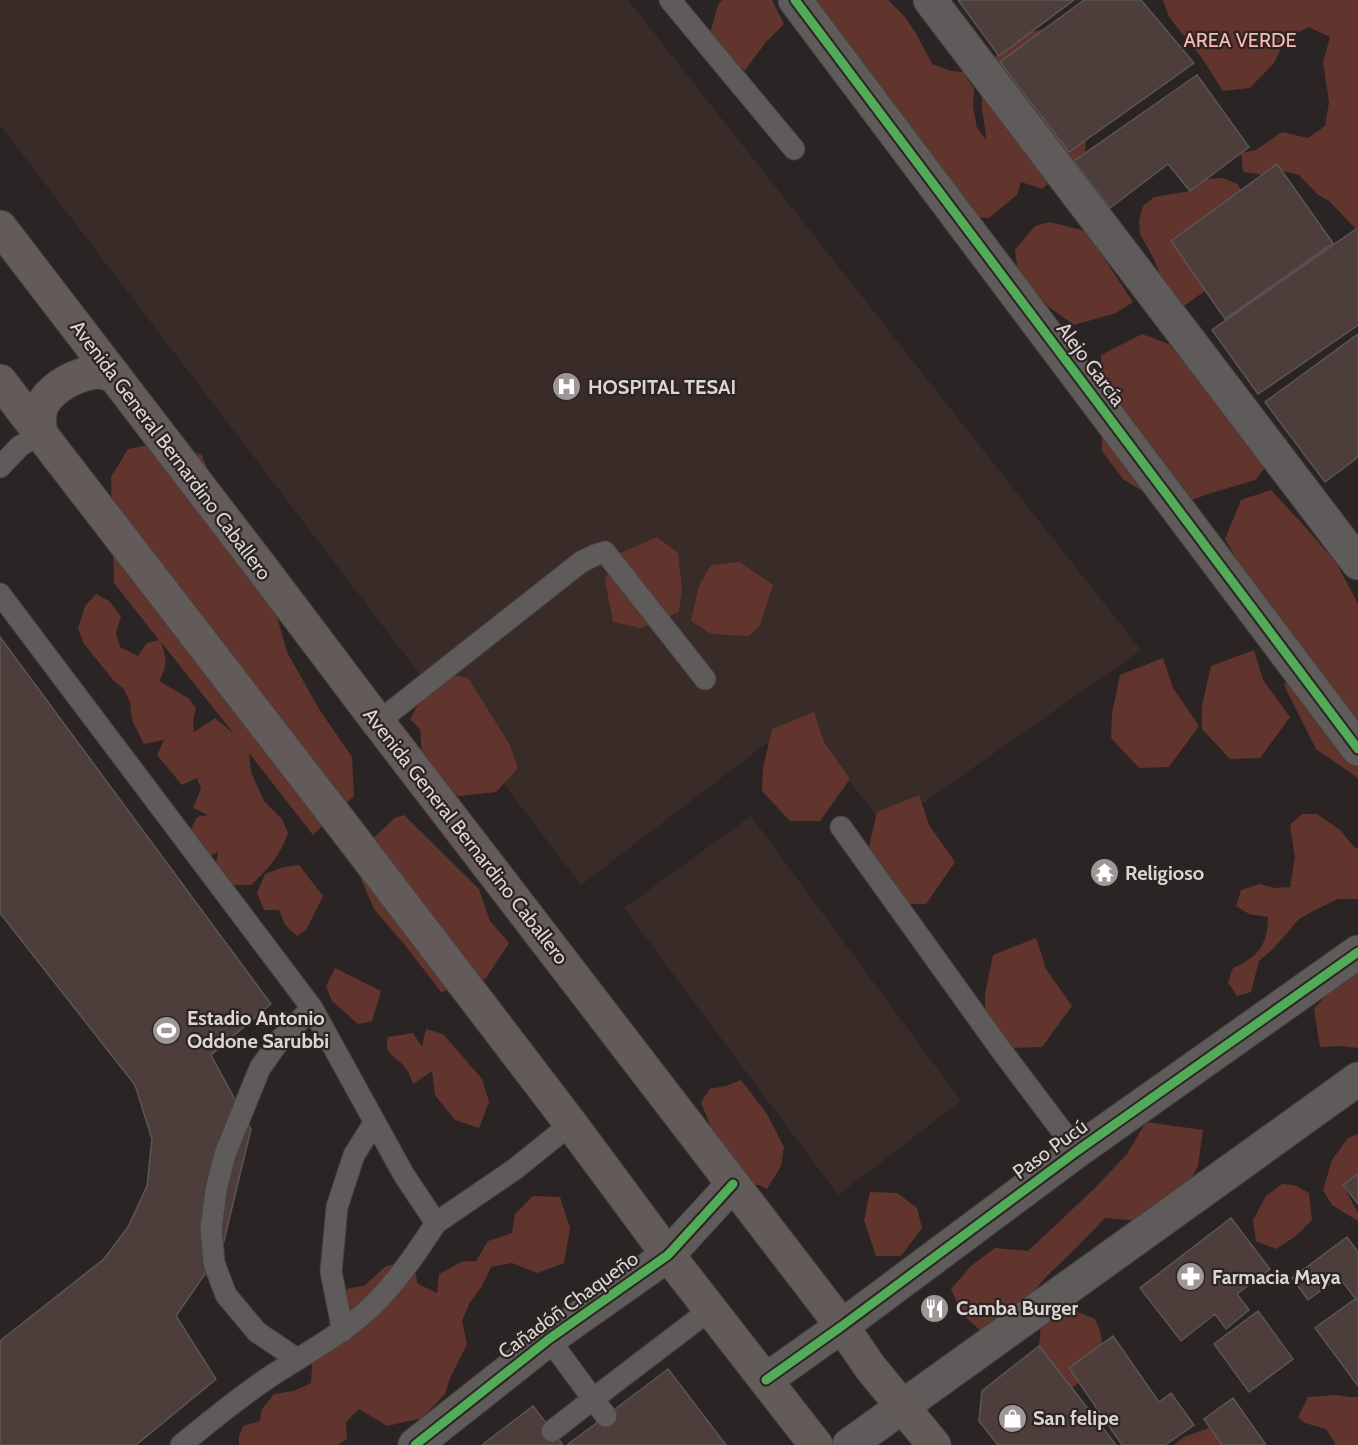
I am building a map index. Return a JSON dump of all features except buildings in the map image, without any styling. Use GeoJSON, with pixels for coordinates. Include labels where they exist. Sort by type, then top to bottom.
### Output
{"type":"FeatureCollection","features":[{"type":"Feature","properties":{"kind":"main road","name":"Avenida General Bernardino Caballero"},"geometry":{"type":"LineString","coordinates":[[0,227],[842,1326],[870,1367],[934,1445]]}},
{"type":"Feature","properties":{"kind":"main road"},"geometry":{"type":"LineString","coordinates":[[41,434],[39,419],[43,403],[58,388],[76,377],[97,372],[114,375]]}},
{"type":"Feature","properties":{"kind":"main road"},"geometry":{"type":"LineString","coordinates":[[0,381],[766,1380],[808,1442]]}},
{"type":"Feature","properties":{"kind":"street","name":"Alejo García"},"geometry":{"type":"LineString","coordinates":[[795,0],[1358,749]]}},
{"type":"Feature","properties":{"kind":"street"},"geometry":{"type":"LineString","coordinates":[[930,0],[1358,563]]}},
{"type":"Feature","properties":{"kind":"street","name":"Paso Pucú"},"geometry":{"type":"LineString","coordinates":[[766,1380],[1077,1151],[1358,952]]}},
{"type":"Feature","properties":{"kind":"street"},"geometry":{"type":"LineString","coordinates":[[849,1445],[1358,1079]]}},
{"type":"Feature","properties":{"kind":"street","name":"Cañadóñ Chaqueño"},"geometry":{"type":"LineString","coordinates":[[415,1445],[549,1339],[668,1255],[733,1184]]}},
{"type":"Feature","properties":{"kind":"lane"},"geometry":{"type":"LineString","coordinates":[[670,0],[794,149]]}},
{"type":"Feature","properties":{"kind":"lane"},"geometry":{"type":"LineString","coordinates":[[0,467],[20,446],[41,434]]}},
{"type":"Feature","properties":{"kind":"lane"},"geometry":{"type":"LineString","coordinates":[[378,722],[581,562],[605,552],[705,679]]}},
{"type":"Feature","properties":{"kind":"lane"},"geometry":{"type":"LineString","coordinates":[[0,594],[312,1008],[374,1123],[404,1175],[436,1223]]}},
{"type":"Feature","properties":{"kind":"lane"},"geometry":{"type":"LineString","coordinates":[[841,827],[1077,1151]]}},
{"type":"Feature","properties":{"kind":"lane"},"geometry":{"type":"LineString","coordinates":[[297,1359],[257,1332],[226,1295],[214,1263],[211,1229],[216,1190],[225,1154],[260,1068],[280,1040],[312,1008]]}},
{"type":"Feature","properties":{"kind":"lane"},"geometry":{"type":"LineString","coordinates":[[343,1331],[331,1272],[337,1207],[354,1155],[374,1123]]}},
{"type":"Feature","properties":{"kind":"lane"},"geometry":{"type":"LineString","coordinates":[[181,1445],[250,1390],[343,1331],[379,1300],[414,1257],[436,1223],[515,1169],[571,1124]]}},
{"type":"Feature","properties":{"kind":"lane"},"geometry":{"type":"LineString","coordinates":[[552,1431],[711,1309]]}},
{"type":"Feature","properties":{"kind":"lane"},"geometry":{"type":"LineString","coordinates":[[549,1339],[606,1416]]}},
{"type":"Feature","properties":{"kind":"shaded area","name":"HOSPITAL TESAI"},"geometry":{"type":"Polygon","coordinates":[[[0,0],[628,0],[1141,650],[886,829],[801,717],[581,885],[0,125],[0,0]]]}},
{"type":"Feature","properties":{"kind":"shaded area"},"geometry":{"type":"Polygon","coordinates":[[[751,816],[961,1101],[838,1195],[624,908],[751,816]]]}},
{"type":"Feature","properties":{"kind":"green space"},"geometry":{"type":"Polygon","coordinates":[[[722,0],[772,0],[784,24],[766,42],[745,70],[719,58],[709,37],[718,5],[722,0]]]}},
{"type":"Feature","properties":{"kind":"green space"},"geometry":{"type":"Polygon","coordinates":[[[814,0],[888,0],[905,17],[932,64],[951,71],[963,72],[974,89],[973,107],[977,128],[986,140],[982,108],[983,89],[997,53],[1006,37],[1045,29],[1057,42],[1083,121],[1086,140],[1085,153],[1042,189],[1021,182],[1017,195],[989,218],[976,217],[863,115],[841,89],[826,66],[814,0]]]}},
{"type":"Feature","properties":{"kind":"green space","name":"AREA VERDE"},"geometry":{"type":"Polygon","coordinates":[[[1163,0],[1358,0],[1358,229],[1329,201],[1318,195],[1299,175],[1283,171],[1267,175],[1243,172],[1241,153],[1256,150],[1282,132],[1308,138],[1325,126],[1329,102],[1323,62],[1330,37],[1309,27],[1286,38],[1274,63],[1250,88],[1223,91],[1202,58],[1169,17],[1163,0]]]}},
{"type":"Feature","properties":{"kind":"green space"},"geometry":{"type":"Polygon","coordinates":[[[1223,178],[1237,184],[1241,190],[1199,269],[1205,291],[1181,308],[1164,285],[1154,259],[1140,234],[1139,221],[1143,206],[1154,197],[1190,191],[1206,179],[1223,178]]]}},
{"type":"Feature","properties":{"kind":"green space"},"geometry":{"type":"Polygon","coordinates":[[[1050,222],[1086,231],[1133,302],[1116,313],[1074,325],[1049,307],[1019,280],[1015,250],[1035,226],[1050,222]]]}},
{"type":"Feature","properties":{"kind":"green space"},"geometry":{"type":"Polygon","coordinates":[[[1142,334],[1169,344],[1269,463],[1255,480],[1178,505],[1155,499],[1123,479],[1102,451],[1101,355],[1142,334]]]}},
{"type":"Feature","properties":{"kind":"green space"},"geometry":{"type":"Polygon","coordinates":[[[165,442],[202,455],[229,525],[264,571],[287,652],[319,709],[352,757],[354,796],[313,835],[249,753],[251,772],[264,801],[282,819],[288,833],[273,861],[251,885],[226,885],[215,869],[218,852],[203,860],[187,837],[197,817],[208,815],[193,808],[201,789],[197,778],[182,785],[157,755],[164,740],[144,744],[132,720],[130,702],[123,688],[114,681],[84,644],[78,628],[85,606],[96,594],[109,601],[121,616],[116,633],[120,647],[138,656],[147,643],[159,640],[114,583],[111,477],[128,449],[165,442]],[[161,642],[166,661],[159,681],[188,698],[196,708],[193,721],[194,732],[215,718],[234,734],[161,642]]]}},
{"type":"Feature","properties":{"kind":"green space"},"geometry":{"type":"Polygon","coordinates":[[[1271,490],[1337,564],[1358,604],[1358,778],[1316,749],[1284,685],[1297,663],[1225,539],[1241,500],[1271,490]]]}},
{"type":"Feature","properties":{"kind":"green space"},"geometry":{"type":"Polygon","coordinates":[[[657,537],[678,553],[682,589],[679,612],[641,628],[613,622],[605,580],[616,555],[657,537]]]}},
{"type":"Feature","properties":{"kind":"green space"},"geometry":{"type":"Polygon","coordinates":[[[740,562],[773,585],[760,625],[749,636],[711,634],[691,621],[699,586],[711,565],[740,562]]]}},
{"type":"Feature","properties":{"kind":"green space"},"geometry":{"type":"Polygon","coordinates":[[[1254,650],[1263,680],[1290,717],[1260,758],[1230,759],[1202,729],[1202,706],[1211,666],[1254,650]]]}},
{"type":"Feature","properties":{"kind":"green space"},"geometry":{"type":"Polygon","coordinates":[[[1163,658],[1173,688],[1199,726],[1169,767],[1139,768],[1111,738],[1112,714],[1120,675],[1163,658]]]}},
{"type":"Feature","properties":{"kind":"green space"},"geometry":{"type":"Polygon","coordinates":[[[436,672],[468,678],[510,745],[518,768],[496,792],[459,796],[424,780],[420,729],[410,719],[436,672]]]}},
{"type":"Feature","properties":{"kind":"green space"},"geometry":{"type":"Polygon","coordinates":[[[814,712],[824,742],[850,779],[820,821],[790,821],[762,791],[763,768],[772,729],[814,712]]]}},
{"type":"Feature","properties":{"kind":"green space"},"geometry":{"type":"Polygon","coordinates":[[[919,795],[929,825],[955,862],[926,904],[895,904],[868,851],[877,812],[919,795]]]}},
{"type":"Feature","properties":{"kind":"green space"},"geometry":{"type":"Polygon","coordinates":[[[1302,814],[1317,814],[1340,830],[1358,849],[1358,899],[1338,899],[1298,920],[1274,948],[1259,961],[1251,992],[1237,996],[1228,982],[1233,968],[1249,959],[1260,949],[1268,927],[1268,917],[1249,914],[1236,906],[1241,890],[1260,884],[1274,888],[1290,887],[1295,857],[1290,825],[1302,814]]]}},
{"type":"Feature","properties":{"kind":"green space"},"geometry":{"type":"Polygon","coordinates":[[[404,815],[479,889],[490,921],[509,943],[486,978],[441,992],[374,909],[361,879],[361,849],[395,818],[404,815]]]}},
{"type":"Feature","properties":{"kind":"green space"},"geometry":{"type":"Polygon","coordinates":[[[299,865],[323,896],[306,930],[297,936],[285,925],[279,910],[264,910],[257,893],[265,874],[284,867],[299,865]]]}},
{"type":"Feature","properties":{"kind":"green space"},"geometry":{"type":"Polygon","coordinates":[[[1036,938],[1046,969],[1072,1006],[1042,1047],[1012,1048],[985,1018],[985,994],[993,955],[1036,938]]]}},
{"type":"Feature","properties":{"kind":"green space"},"geometry":{"type":"Polygon","coordinates":[[[335,968],[381,991],[372,1021],[358,1024],[332,1001],[326,986],[335,968]]]}},
{"type":"Feature","properties":{"kind":"green space"},"geometry":{"type":"Polygon","coordinates":[[[1358,970],[1358,1048],[1320,1047],[1314,1009],[1332,988],[1358,970]]]}},
{"type":"Feature","properties":{"kind":"green space"},"geometry":{"type":"Polygon","coordinates":[[[426,1029],[443,1034],[482,1079],[489,1102],[479,1128],[455,1120],[435,1095],[432,1071],[413,1084],[404,1066],[389,1052],[388,1037],[413,1033],[422,1047],[426,1029]]]}},
{"type":"Feature","properties":{"kind":"green space"},"geometry":{"type":"Polygon","coordinates":[[[741,1080],[767,1114],[784,1147],[781,1166],[767,1189],[760,1185],[733,1184],[701,1102],[710,1089],[741,1080]]]}},
{"type":"Feature","properties":{"kind":"green space"},"geometry":{"type":"Polygon","coordinates":[[[1146,1122],[1203,1130],[1198,1166],[1184,1192],[1151,1222],[1105,1218],[1032,1293],[982,1332],[962,1314],[951,1289],[971,1266],[995,1248],[1028,1251],[1096,1187],[1127,1154],[1146,1122]]]}},
{"type":"Feature","properties":{"kind":"green space"},"geometry":{"type":"Polygon","coordinates":[[[1358,1134],[1358,1174],[1343,1185],[1358,1213],[1358,1221],[1332,1205],[1323,1190],[1332,1160],[1348,1138],[1358,1134]]]}},
{"type":"Feature","properties":{"kind":"green space"},"geometry":{"type":"Polygon","coordinates":[[[1282,1184],[1294,1185],[1309,1193],[1312,1220],[1296,1236],[1276,1249],[1256,1241],[1253,1220],[1266,1196],[1282,1184]]]}},
{"type":"Feature","properties":{"kind":"green space"},"geometry":{"type":"Polygon","coordinates":[[[870,1192],[897,1193],[917,1208],[922,1228],[901,1256],[876,1256],[864,1220],[870,1192]]]}},
{"type":"Feature","properties":{"kind":"green space"},"geometry":{"type":"Polygon","coordinates":[[[533,1196],[560,1197],[570,1228],[564,1263],[537,1273],[512,1263],[491,1267],[481,1288],[470,1302],[462,1321],[467,1344],[450,1378],[445,1394],[422,1418],[387,1426],[359,1409],[346,1422],[347,1439],[338,1445],[239,1445],[243,1426],[260,1421],[262,1409],[274,1394],[294,1391],[311,1383],[312,1365],[304,1348],[329,1325],[329,1303],[349,1288],[364,1286],[386,1266],[412,1261],[418,1284],[437,1293],[439,1274],[461,1262],[476,1261],[488,1241],[512,1233],[515,1214],[533,1196]]]}},
{"type":"Feature","properties":{"kind":"green space"},"geometry":{"type":"Polygon","coordinates":[[[1059,1304],[1095,1319],[1102,1342],[1102,1351],[1096,1366],[1072,1388],[1055,1372],[1039,1346],[1042,1315],[1059,1304]]]}},
{"type":"Feature","properties":{"kind":"green space"},"geometry":{"type":"Polygon","coordinates":[[[1336,1395],[1358,1397],[1358,1445],[1333,1445],[1335,1443],[1326,1429],[1305,1423],[1298,1417],[1308,1397],[1336,1395]]]}},
{"type":"Feature","properties":{"kind":"green space"},"geometry":{"type":"Polygon","coordinates":[[[1209,1428],[1227,1433],[1231,1445],[1174,1445],[1184,1437],[1209,1428]]]}},
{"type":"Feature","properties":{"kind":"cycle path"},"geometry":{"type":"LineString","coordinates":[[795,0],[1358,749]]}},
{"type":"Feature","properties":{"kind":"cycle path"},"geometry":{"type":"LineString","coordinates":[[766,1380],[1077,1151],[1358,952]]}},
{"type":"Feature","properties":{"kind":"cycle path"},"geometry":{"type":"LineString","coordinates":[[415,1445],[549,1339],[668,1255],[733,1184]]}},
{"type":"Feature","properties":{"kind":"place","name":"HOSPITAL TESAI"},"geometry":{"type":"Point","coordinates":[567,387]}},
{"type":"Feature","properties":{"kind":"place","name":"Religioso"},"geometry":{"type":"Point","coordinates":[1104,873]}},
{"type":"Feature","properties":{"kind":"place","name":"Estadio Antonio Oddone Sarubbi"},"geometry":{"type":"Point","coordinates":[166,1030]}},
{"type":"Feature","properties":{"kind":"place","name":"Farmacia Maya"},"geometry":{"type":"Point","coordinates":[1191,1277]}},
{"type":"Feature","properties":{"kind":"place","name":"Camba Burger"},"geometry":{"type":"Point","coordinates":[935,1308]}},
{"type":"Feature","properties":{"kind":"place","name":"San felipe"},"geometry":{"type":"Point","coordinates":[1012,1418]}}]}
